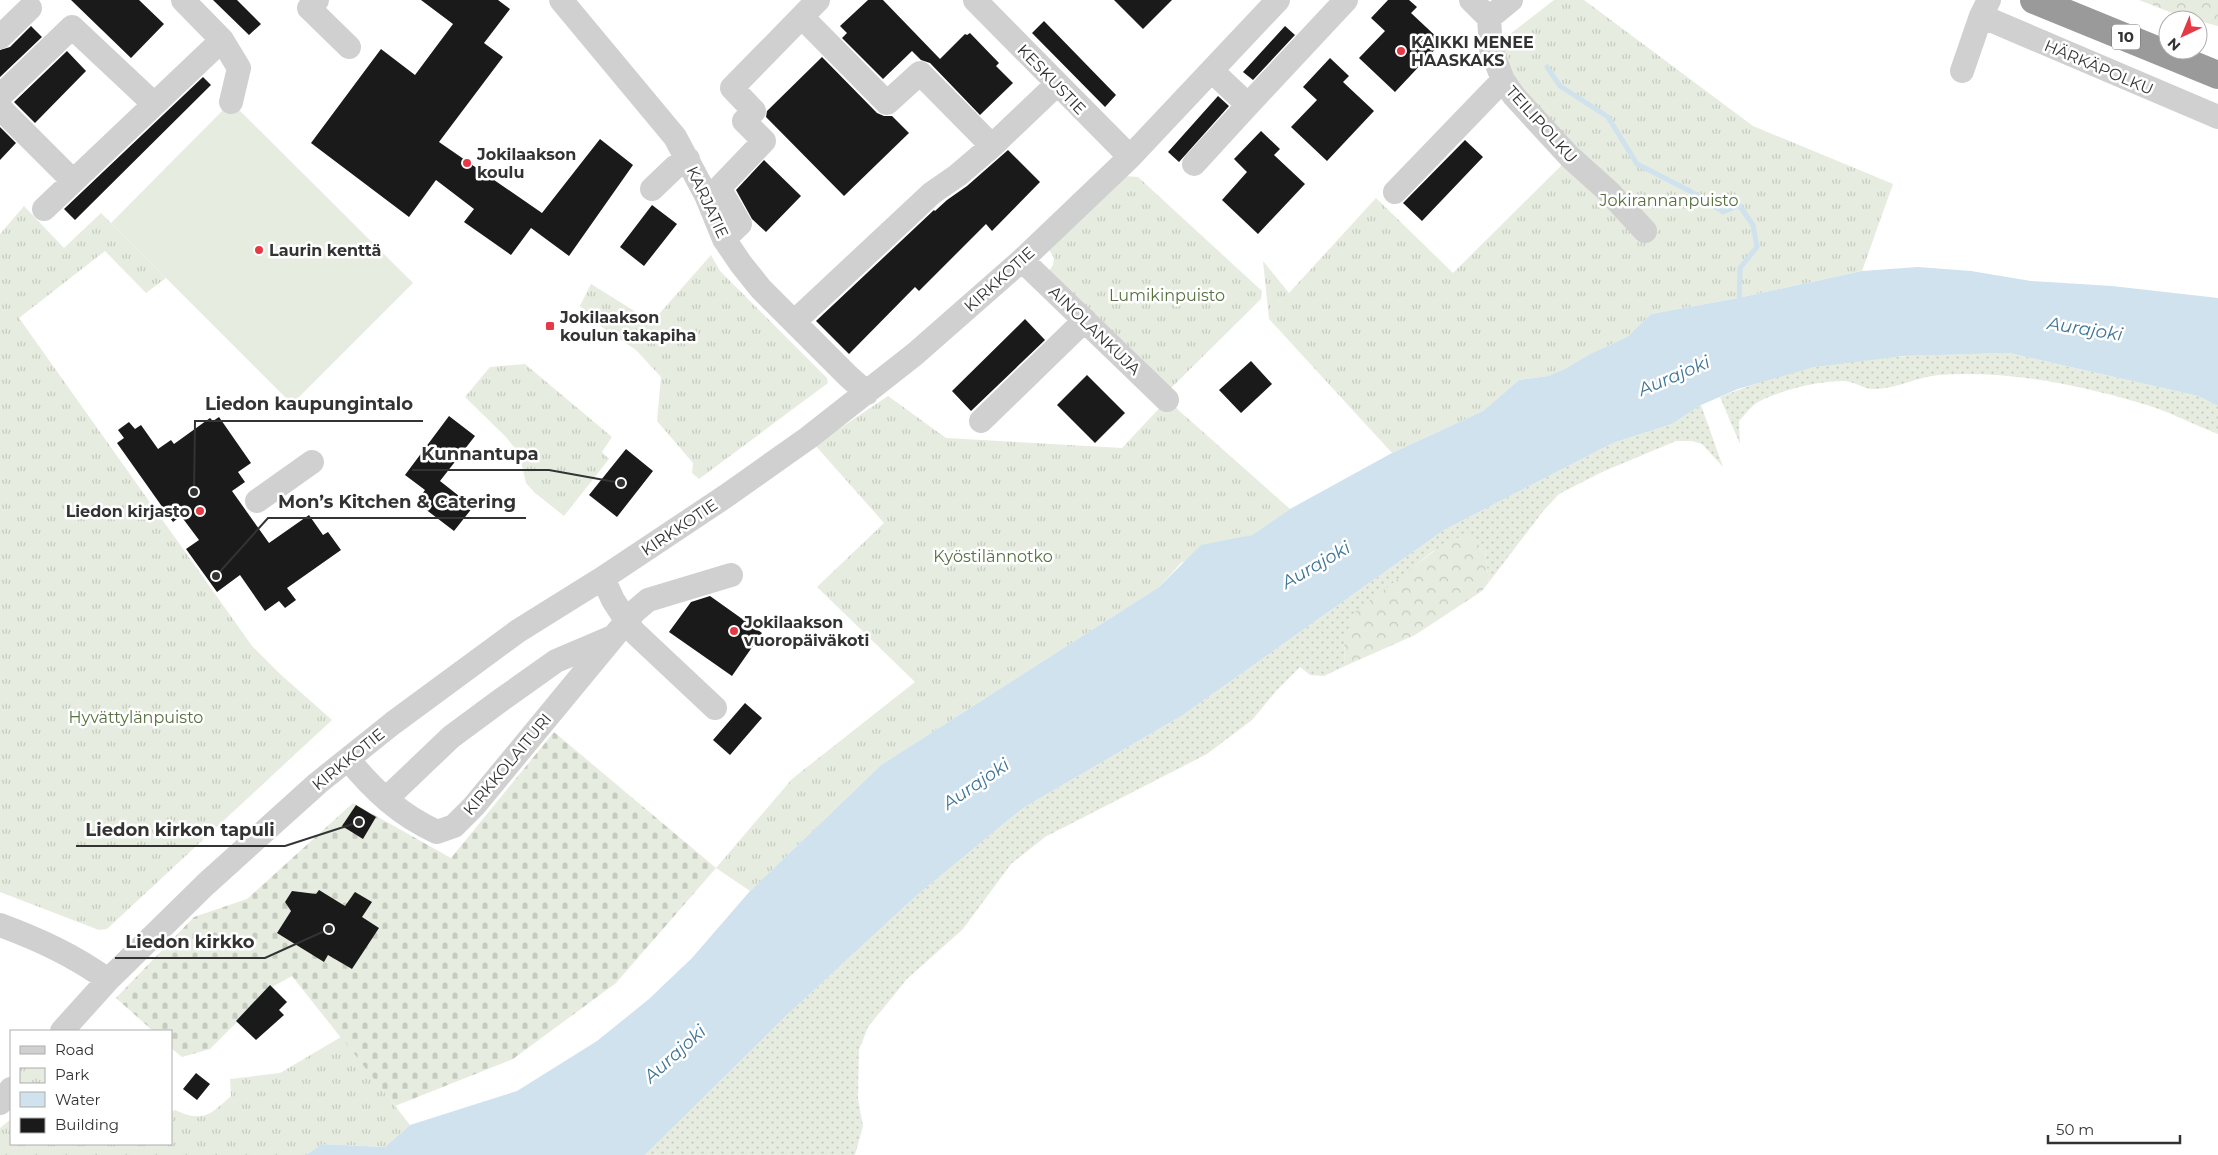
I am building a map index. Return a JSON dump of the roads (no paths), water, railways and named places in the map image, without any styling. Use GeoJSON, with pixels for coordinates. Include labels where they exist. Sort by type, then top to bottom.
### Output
{"type":"FeatureCollection","features":[{"type":"Feature","properties":{"kind":"highway","name":"10"},"geometry":{"type":"LineString","coordinates":[[2034,0],[2218,75]]}},
{"type":"Feature","properties":{"kind":"street"},"geometry":{"type":"LineString","coordinates":[[183,0],[222,40],[239,68],[231,102]]}},
{"type":"Feature","properties":{"kind":"street"},"geometry":{"type":"LineString","coordinates":[[317,0],[309,8],[349,47]]}},
{"type":"Feature","properties":{"kind":"street","name":"KARJATIE"},"geometry":{"type":"LineString","coordinates":[[560,0],[675,136],[706,195],[724,239],[761,289],[867,393]]}},
{"type":"Feature","properties":{"kind":"street"},"geometry":{"type":"LineString","coordinates":[[724,239],[740,224],[719,188],[764,141],[744,121],[754,111],[732,88],[818,0]]}},
{"type":"Feature","properties":{"kind":"street","name":"KESKUSTIE"},"geometry":{"type":"LineString","coordinates":[[975,0],[1130,157]]}},
{"type":"Feature","properties":{"kind":"street","name":"KIRKKOTIE"},"geometry":{"type":"LineString","coordinates":[[63,1030],[108,980],[206,884],[318,783],[393,723],[518,631],[603,578],[726,496],[867,393],[915,354],[1022,260],[1130,157],[1278,0]]}},
{"type":"Feature","properties":{"kind":"street"},"geometry":{"type":"LineString","coordinates":[[1194,164],[1346,0]]}},
{"type":"Feature","properties":{"kind":"street"},"geometry":{"type":"LineString","coordinates":[[1471,0],[1489,18],[1511,0]]}},
{"type":"Feature","properties":{"kind":"street"},"geometry":{"type":"LineString","coordinates":[[0,37],[30,8]]}},
{"type":"Feature","properties":{"kind":"street"},"geometry":{"type":"LineString","coordinates":[[1962,71],[1985,8]]}},
{"type":"Feature","properties":{"kind":"street","name":"HÄRKÄPOLKU"},"geometry":{"type":"LineString","coordinates":[[1985,8],[2218,117]]}},
{"type":"Feature","properties":{"kind":"street"},"geometry":{"type":"LineString","coordinates":[[802,17],[888,103],[920,73],[992,146]]}},
{"type":"Feature","properties":{"kind":"street","name":"TEILIPOLKU"},"geometry":{"type":"LineString","coordinates":[[1489,18],[1491,49],[1503,80],[1514,96],[1570,157],[1609,192],[1645,231]]}},
{"type":"Feature","properties":{"kind":"street"},"geometry":{"type":"LineString","coordinates":[[0,96],[72,27],[154,104]]}},
{"type":"Feature","properties":{"kind":"street"},"geometry":{"type":"LineString","coordinates":[[44,209],[222,40]]}},
{"type":"Feature","properties":{"kind":"street"},"geometry":{"type":"LineString","coordinates":[[1212,71],[1248,105]]}},
{"type":"Feature","properties":{"kind":"street"},"geometry":{"type":"LineString","coordinates":[[1395,192],[1503,80]]}},
{"type":"Feature","properties":{"kind":"street"},"geometry":{"type":"LineString","coordinates":[[794,322],[932,193],[958,175],[992,146],[1057,84]]}},
{"type":"Feature","properties":{"kind":"street"},"geometry":{"type":"LineString","coordinates":[[0,108],[73,181]]}},
{"type":"Feature","properties":{"kind":"street"},"geometry":{"type":"LineString","coordinates":[[652,189],[675,167],[688,159]]}},
{"type":"Feature","properties":{"kind":"street","name":"AINOLANKUJA"},"geometry":{"type":"LineString","coordinates":[[1022,260],[1167,400]]}},
{"type":"Feature","properties":{"kind":"street"},"geometry":{"type":"LineString","coordinates":[[981,421],[1085,320]]}},
{"type":"Feature","properties":{"kind":"street"},"geometry":{"type":"LineString","coordinates":[[257,501],[312,462]]}},
{"type":"Feature","properties":{"kind":"street"},"geometry":{"type":"LineString","coordinates":[[386,800],[451,737],[556,661],[619,629],[648,600],[731,575]]}},
{"type":"Feature","properties":{"kind":"street"},"geometry":{"type":"LineString","coordinates":[[603,578],[613,600],[619,629]]}},
{"type":"Feature","properties":{"kind":"street"},"geometry":{"type":"LineString","coordinates":[[619,629],[632,631],[715,708]]}},
{"type":"Feature","properties":{"kind":"street","name":"KIRKKOLAITURI"},"geometry":{"type":"LineString","coordinates":[[348,759],[386,800],[413,821],[437,832],[454,826],[474,806],[619,629]]}},
{"type":"Feature","properties":{"kind":"street"},"geometry":{"type":"LineString","coordinates":[[0,925],[59,949],[85,963],[108,980]]}},
{"type":"Feature","properties":{"kind":"street"},"geometry":{"type":"LineString","coordinates":[[0,1103],[10,1090]]}},
{"type":"Feature","properties":{"kind":"water","name":"Aurajoki"},"geometry":{"type":"Polygon","coordinates":[[[1918,267],[1971,271],[2031,281],[2112,286],[2218,298],[2218,406],[2198,396],[2009,353],[1903,356],[1814,367],[1738,389],[1701,405],[1672,424],[1613,443],[1444,530],[1183,715],[1023,808],[916,896],[787,1015],[645,1155],[306,1155],[322,1144],[385,1147],[410,1125],[517,1091],[597,1041],[649,999],[692,958],[750,891],[881,765],[1159,587],[1201,545],[1252,535],[1290,509],[1392,453],[1483,411],[1519,380],[1548,376],[1627,337],[1651,314],[1738,298],[1862,271],[1918,267]]]}},
{"type":"Feature","properties":{"kind":"waterway"},"geometry":{"type":"LineString","coordinates":[[1547,67],[1560,86],[1608,117],[1637,164],[1690,191],[1723,212],[1739,205],[1753,225],[1757,247],[1740,268],[1739,305]]}},
{"type":"Feature","properties":{"kind":"place","name":"KAIKKI MENEE HAASKAKS"},"geometry":{"type":"Point","coordinates":[1401,51]}},
{"type":"Feature","properties":{"kind":"place","name":"Jokilaakson koulu"},"geometry":{"type":"Point","coordinates":[467,163]}},
{"type":"Feature","properties":{"kind":"place","name":"Laurin kenttä"},"geometry":{"type":"Point","coordinates":[259,250]}},
{"type":"Feature","properties":{"kind":"place","name":"Jokilaakson koulun takapiha"},"geometry":{"type":"Point","coordinates":[550,326]}},
{"type":"Feature","properties":{"kind":"place","name":"Kunnantupa"},"geometry":{"type":"Point","coordinates":[621,483]}},
{"type":"Feature","properties":{"kind":"place","name":"Liedon kaupungintalo"},"geometry":{"type":"Point","coordinates":[194,492]}},
{"type":"Feature","properties":{"kind":"place","name":"Liedon kirjasto"},"geometry":{"type":"Point","coordinates":[200,511]}},
{"type":"Feature","properties":{"kind":"place","name":"Mon’s Kitchen & Catering"},"geometry":{"type":"Point","coordinates":[216,576]}},
{"type":"Feature","properties":{"kind":"place","name":"Jokilaakson vuoropäiväkoti"},"geometry":{"type":"Point","coordinates":[734,631]}},
{"type":"Feature","properties":{"kind":"place","name":"Liedon kirkon tapuli"},"geometry":{"type":"Point","coordinates":[359,822]}},
{"type":"Feature","properties":{"kind":"place","name":"Liedon kirkko"},"geometry":{"type":"Point","coordinates":[329,929]}},
{"type":"Feature","properties":{"kind":"park label","name":"Jokirannanpuisto"},"geometry":{"type":"Point","coordinates":[1669,200]}},
{"type":"Feature","properties":{"kind":"park label","name":"Lumikinpuisto"},"geometry":{"type":"Point","coordinates":[1167,295]}},
{"type":"Feature","properties":{"kind":"park label","name":"Kyöstilännotko"},"geometry":{"type":"Point","coordinates":[993,556]}},
{"type":"Feature","properties":{"kind":"park label","name":"Hyvättylänpuisto"},"geometry":{"type":"Point","coordinates":[136,717]}}]}
